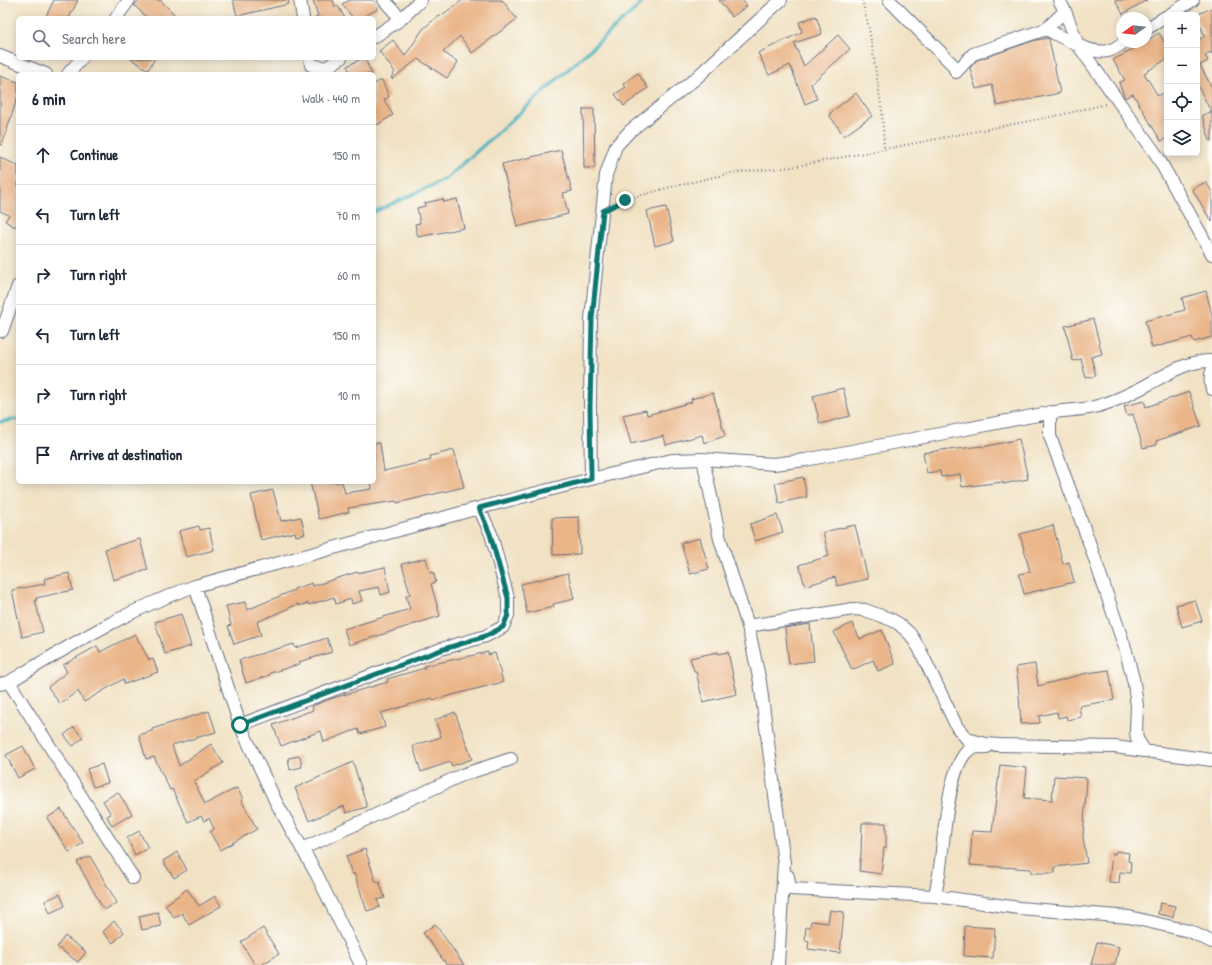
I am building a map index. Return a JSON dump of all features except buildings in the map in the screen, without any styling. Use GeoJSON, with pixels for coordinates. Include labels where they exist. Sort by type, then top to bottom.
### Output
{"type":"FeatureCollection","features":[{"type":"Feature","properties":{"kind":"street"},"geometry":{"type":"LineString","coordinates":[[117,16],[129,0]]}},
{"type":"Feature","properties":{"kind":"street"},"geometry":{"type":"LineString","coordinates":[[300,0],[303,16]]}},
{"type":"Feature","properties":{"kind":"street"},"geometry":{"type":"LineString","coordinates":[[384,0],[401,19]]}},
{"type":"Feature","properties":{"kind":"street"},"geometry":{"type":"LineString","coordinates":[[376,36],[401,19],[421,0]]}},
{"type":"Feature","properties":{"kind":"street"},"geometry":{"type":"LineString","coordinates":[[591,479],[590,406],[592,319],[606,175],[616,146],[630,132],[695,79],[781,0]]}},
{"type":"Feature","properties":{"kind":"street"},"geometry":{"type":"LineString","coordinates":[[888,0],[953,64],[956,72],[972,54],[1046,29],[1065,11]]}},
{"type":"Feature","properties":{"kind":"street"},"geometry":{"type":"LineString","coordinates":[[1059,0],[1065,11],[1078,45],[1156,154],[1212,254]]}},
{"type":"Feature","properties":{"kind":"street"},"geometry":{"type":"LineString","coordinates":[[1174,12],[1193,0]]}},
{"type":"Feature","properties":{"kind":"street"},"geometry":{"type":"LineString","coordinates":[[1152,25],[1164,18]]}},
{"type":"Feature","properties":{"kind":"street"},"geometry":{"type":"LineString","coordinates":[[1046,29],[1078,45],[1097,52],[1109,51],[1116,47]]}},
{"type":"Feature","properties":{"kind":"street"},"geometry":{"type":"LineString","coordinates":[[0,56],[41,72]]}},
{"type":"Feature","properties":{"kind":"street"},"geometry":{"type":"LineString","coordinates":[[70,72],[80,60]]}},
{"type":"Feature","properties":{"kind":"street"},"geometry":{"type":"LineString","coordinates":[[310,60],[311,65],[326,68],[338,60]]}},
{"type":"Feature","properties":{"kind":"street"},"geometry":{"type":"LineString","coordinates":[[0,332],[2,331],[16,292]]}},
{"type":"Feature","properties":{"kind":"street"},"geometry":{"type":"LineString","coordinates":[[133,878],[4,683],[93,633],[152,603],[196,586],[479,508],[672,460],[703,459],[774,464],[805,460],[1050,412],[1095,407],[1119,398],[1167,373],[1182,367],[1212,361]]}},
{"type":"Feature","properties":{"kind":"street"},"geometry":{"type":"LineString","coordinates":[[1212,371],[1210,374],[1210,383],[1212,389]]}},
{"type":"Feature","properties":{"kind":"street"},"geometry":{"type":"LineString","coordinates":[[1050,412],[1050,436],[1089,542],[1126,651],[1134,684],[1137,706],[1137,739],[1144,750]]}},
{"type":"Feature","properties":{"kind":"street"},"geometry":{"type":"LineString","coordinates":[[703,459],[720,539],[748,626],[760,682],[784,863],[790,889]]}},
{"type":"Feature","properties":{"kind":"street"},"geometry":{"type":"LineString","coordinates":[[240,725],[441,650],[486,636],[503,627],[508,615],[508,598],[490,534],[479,508]]}},
{"type":"Feature","properties":{"kind":"street"},"geometry":{"type":"LineString","coordinates":[[196,586],[240,725],[276,802],[317,875],[361,965]]}},
{"type":"Feature","properties":{"kind":"street"},"geometry":{"type":"LineString","coordinates":[[748,626],[853,609],[865,610],[892,620],[905,629],[919,648],[957,727],[967,739],[986,744],[999,745],[1115,747],[1212,760]]}},
{"type":"Feature","properties":{"kind":"street"},"geometry":{"type":"LineString","coordinates":[[1115,747],[1127,740],[1136,731]]}},
{"type":"Feature","properties":{"kind":"street"},"geometry":{"type":"LineString","coordinates":[[935,896],[954,774],[966,754],[972,748],[999,745]]}},
{"type":"Feature","properties":{"kind":"street"},"geometry":{"type":"LineString","coordinates":[[302,849],[462,775],[511,759]]}},
{"type":"Feature","properties":{"kind":"street"},"geometry":{"type":"LineString","coordinates":[[778,965],[784,863]]}},
{"type":"Feature","properties":{"kind":"street"},"geometry":{"type":"LineString","coordinates":[[790,889],[935,896],[1019,908],[1129,917],[1189,931],[1212,942]]}},
{"type":"Feature","properties":{"kind":"street"},"geometry":{"type":"LineString","coordinates":[[782,906],[788,905],[786,894],[790,889]]}},
{"type":"Feature","properties":{"kind":"path"},"geometry":{"type":"LineString","coordinates":[[862,0],[869,28],[882,110],[884,150]]}},
{"type":"Feature","properties":{"kind":"path"},"geometry":{"type":"LineString","coordinates":[[603,211],[625,200],[638,196],[730,174],[792,167],[884,150],[1060,115],[1118,101]]}},
{"type":"Feature","properties":{"kind":"waterway"},"geometry":{"type":"LineString","coordinates":[[376,211],[446,179],[640,5],[643,0]]}},
{"type":"Feature","properties":{"kind":"waterway"},"geometry":{"type":"LineString","coordinates":[[0,422],[16,419]]}},
{"type":"Feature","properties":{"kind":"route"},"geometry":{"type":"LineString","coordinates":[[240,725],[441,650],[486,636],[503,627],[508,615],[508,598],[490,534],[479,508],[591,479],[590,406],[592,319],[603,211],[625,200]]}}]}
